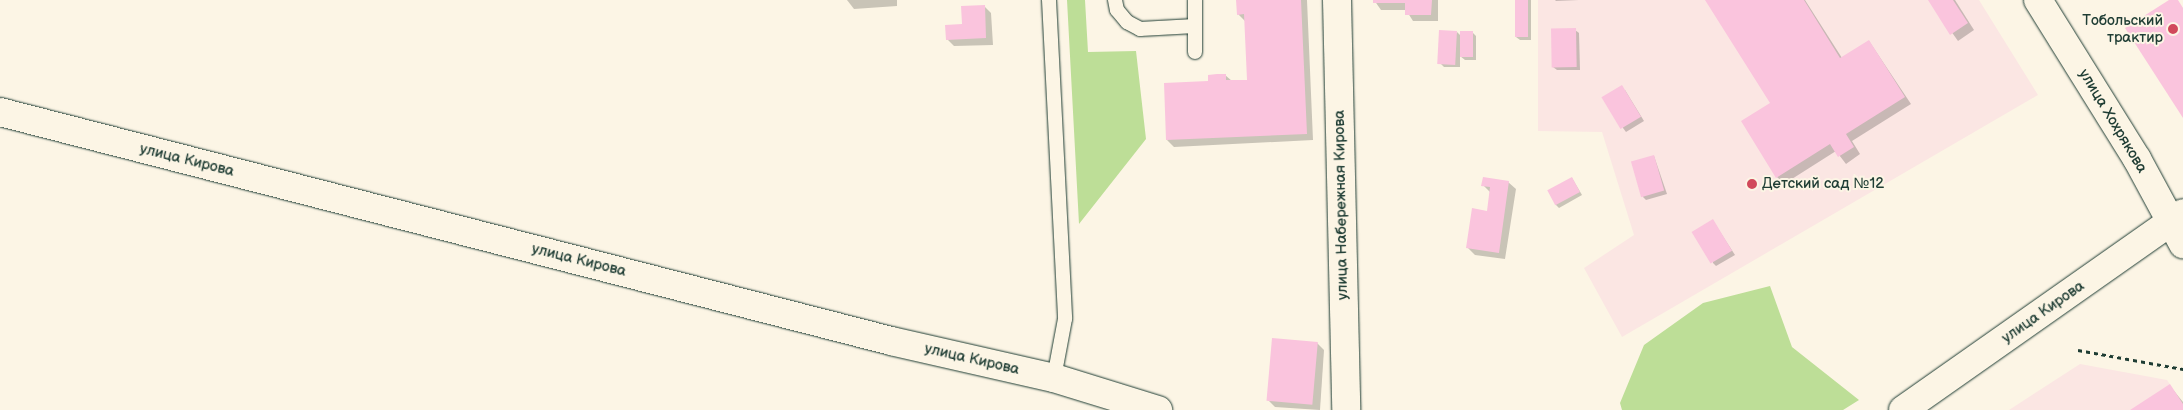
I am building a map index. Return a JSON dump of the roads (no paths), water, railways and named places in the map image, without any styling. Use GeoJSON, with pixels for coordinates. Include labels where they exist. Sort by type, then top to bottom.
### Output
{"type":"FeatureCollection","features":[{"type":"Feature","properties":{"kind":"street","name":"улица Набережная Кирова"},"geometry":{"type":"LineString","coordinates":[[1337,0],[1346,410]]}},
{"type":"Feature","properties":{"kind":"street","name":"улица Хохрякова"},"geometry":{"type":"LineString","coordinates":[[2038,0],[2179,226]]}},
{"type":"Feature","properties":{"kind":"street","name":"улица Кирова"},"geometry":{"type":"LineString","coordinates":[[0,112],[882,338],[1054,378],[1158,410]]}},
{"type":"Feature","properties":{"kind":"street","name":"улица Кирова"},"geometry":{"type":"LineString","coordinates":[[1903,410],[2179,226]]}},
{"type":"Feature","properties":{"kind":"lane"},"geometry":{"type":"LineString","coordinates":[[1048,0],[1065,319],[1054,378]]}},
{"type":"Feature","properties":{"kind":"lane"},"geometry":{"type":"LineString","coordinates":[[1115,0],[1117,10],[1127,22],[1140,29],[1195,26]]}},
{"type":"Feature","properties":{"kind":"lane"},"geometry":{"type":"LineString","coordinates":[[1195,0],[1195,52]]}},
{"type":"Feature","properties":{"kind":"place","name":"Тобольский трактир"},"geometry":{"type":"Point","coordinates":[2173,29]}},
{"type":"Feature","properties":{"kind":"place","name":"Детский сад №12"},"geometry":{"type":"Point","coordinates":[1752,184]}}]}
